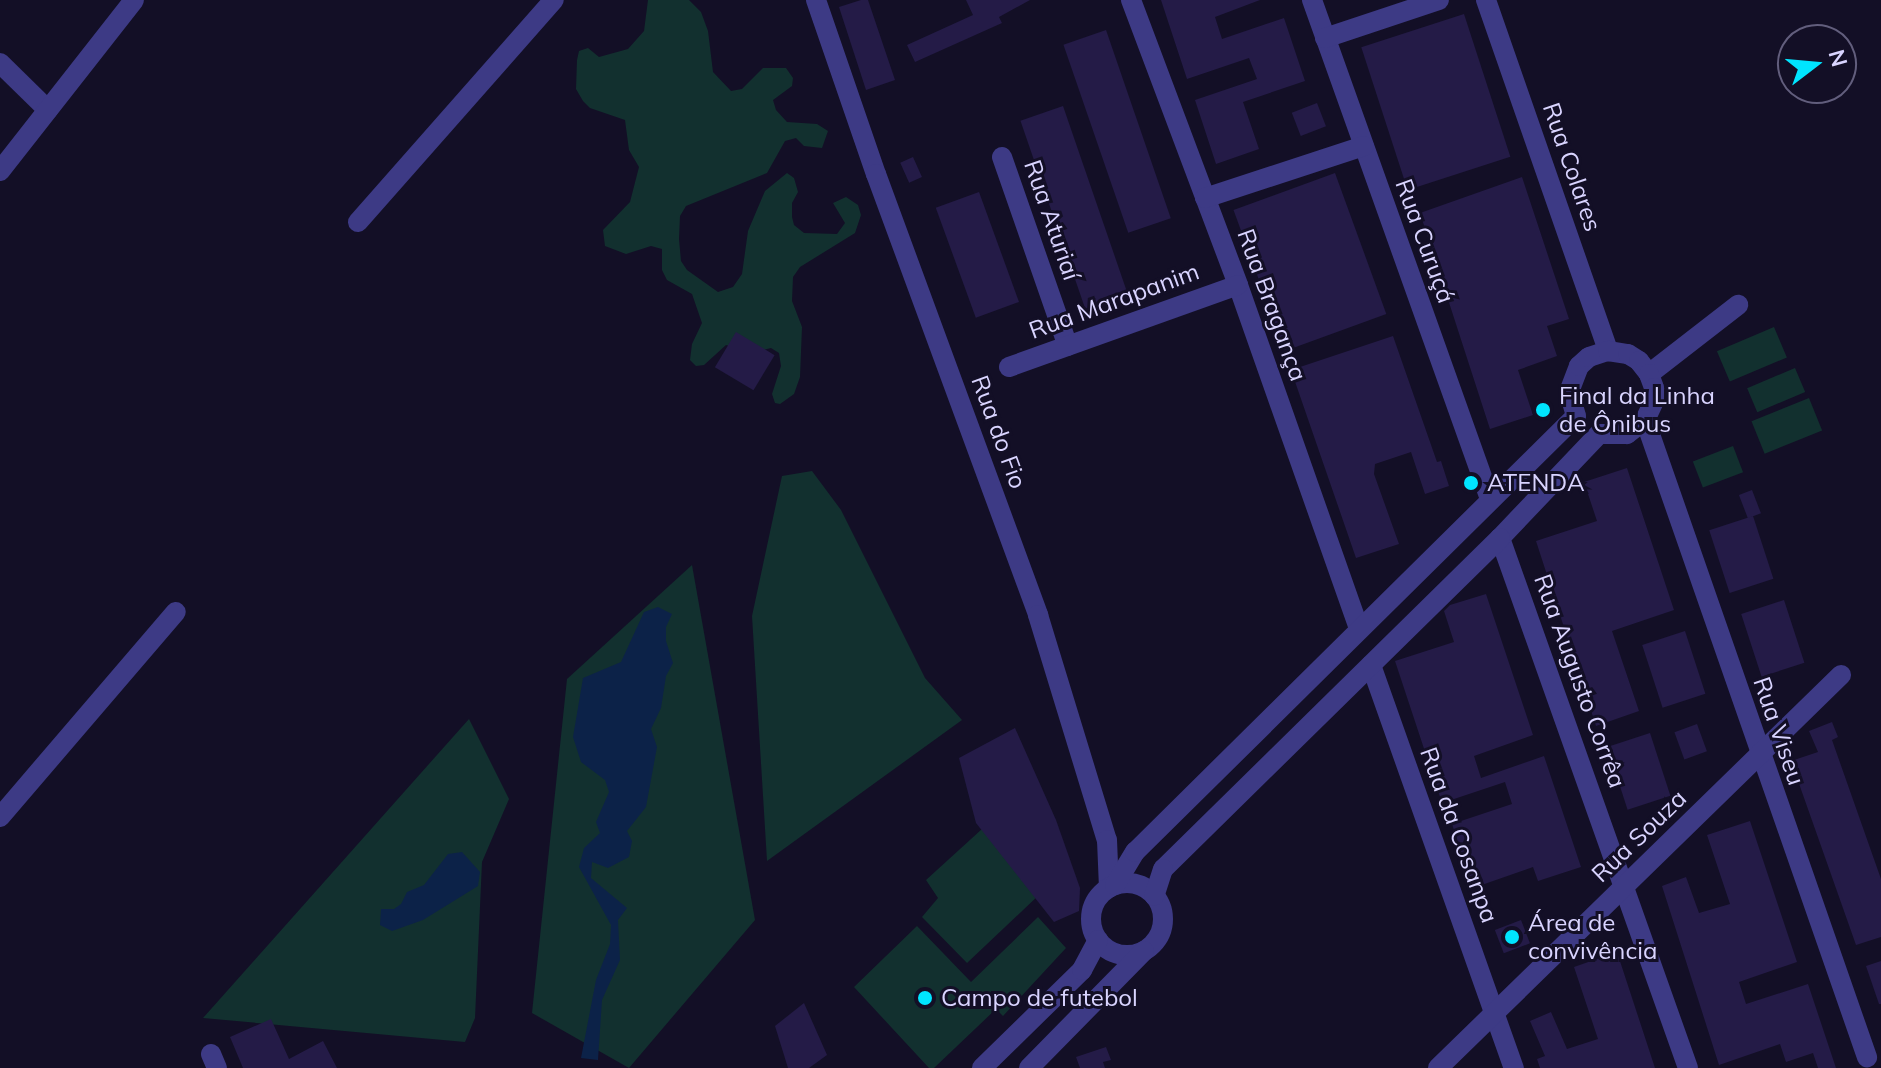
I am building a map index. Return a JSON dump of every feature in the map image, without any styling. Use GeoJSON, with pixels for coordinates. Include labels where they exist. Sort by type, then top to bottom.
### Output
{"type":"FeatureCollection","features":[{"type":"Feature","properties":{"kind":"street"},"geometry":{"type":"LineString","coordinates":[[0,171],[134,0]]}},
{"type":"Feature","properties":{"kind":"street"},"geometry":{"type":"LineString","coordinates":[[358,222],[554,0]]}},
{"type":"Feature","properties":{"kind":"street","name":"Rua Bragança"},"geometry":{"type":"LineString","coordinates":[[1131,0],[1238,285],[1359,629]]}},
{"type":"Feature","properties":{"kind":"street","name":"Rua Curuçá"},"geometry":{"type":"LineString","coordinates":[[1312,0],[1490,499]]}},
{"type":"Feature","properties":{"kind":"street"},"geometry":{"type":"LineString","coordinates":[[1325,38],[1439,0]]}},
{"type":"Feature","properties":{"kind":"street","name":"Rua Colares"},"geometry":{"type":"LineString","coordinates":[[1486,0],[1608,351]]}},
{"type":"Feature","properties":{"kind":"street","name":"Rua do Fio"},"geometry":{"type":"LineString","coordinates":[[824,2],[876,174],[1038,615],[1107,840],[1112,887]]}},
{"type":"Feature","properties":{"kind":"street"},"geometry":{"type":"LineString","coordinates":[[0,63],[48,110]]}},
{"type":"Feature","properties":{"kind":"street"},"geometry":{"type":"LineString","coordinates":[[1205,198],[1364,146]]}},
{"type":"Feature","properties":{"kind":"street","name":"Rua Aturiaí"},"geometry":{"type":"LineString","coordinates":[[1002,157],[1068,346]]}},
{"type":"Feature","properties":{"kind":"street","name":"Rua Marapanim"},"geometry":{"type":"LineString","coordinates":[[1009,367],[1238,285]]}},
{"type":"Feature","properties":{"kind":"street"},"geometry":{"type":"LineString","coordinates":[[1649,374],[1738,305]]}},
{"type":"Feature","properties":{"kind":"street"},"geometry":{"type":"LineString","coordinates":[[1144,951],[1134,955],[1114,953],[1098,940],[1092,927],[1092,912],[1098,898],[1112,887],[1135,852],[1576,416],[1569,392],[1573,376],[1589,357],[1608,351],[1628,354],[1649,374],[1654,401],[1645,420],[1627,434],[1599,434],[1500,538],[1163,869],[1154,896]]}},
{"type":"Feature","properties":{"kind":"street","name":"Rua Viseu"},"geometry":{"type":"LineString","coordinates":[[1645,420],[1759,755],[1867,1057]]}},
{"type":"Feature","properties":{"kind":"street","name":"Rua Augusto Corrêa"},"geometry":{"type":"LineString","coordinates":[[1500,538],[1626,885],[1688,1068]]}},
{"type":"Feature","properties":{"kind":"street"},"geometry":{"type":"LineString","coordinates":[[0,817],[176,612]]}},
{"type":"Feature","properties":{"kind":"street","name":"Rua da Cosanpa"},"geometry":{"type":"LineString","coordinates":[[1371,665],[1514,1068]]}},
{"type":"Feature","properties":{"kind":"street","name":"Rua Souza"},"geometry":{"type":"LineString","coordinates":[[1438,1068],[1841,675]]}},
{"type":"Feature","properties":{"kind":"street"},"geometry":{"type":"LineString","coordinates":[[1029,1068],[1153,944],[1162,926],[1162,915],[1154,896],[1136,885],[1112,887]]}},
{"type":"Feature","properties":{"kind":"street"},"geometry":{"type":"LineString","coordinates":[[982,1068],[1082,970],[1098,940]]}},
{"type":"Feature","properties":{"kind":"green space"},"geometry":{"type":"Polygon","coordinates":[[[648,0],[689,0],[701,12],[708,31],[713,72],[731,91],[742,89],[763,68],[786,68],[793,78],[792,86],[773,100],[776,110],[787,122],[817,124],[828,131],[822,148],[804,146],[796,138],[785,141],[767,173],[686,206],[680,216],[679,239],[681,261],[687,270],[718,292],[733,287],[742,274],[748,231],[765,191],[787,173],[794,178],[798,192],[792,203],[794,225],[804,233],[837,234],[845,223],[833,203],[846,197],[858,205],[861,215],[855,233],[800,267],[793,277],[792,301],[802,327],[800,377],[794,394],[780,404],[775,403],[772,394],[781,366],[779,353],[771,348],[751,353],[726,345],[704,365],[696,366],[690,360],[692,344],[702,323],[692,294],[667,280],[662,270],[662,249],[651,246],[626,254],[605,246],[603,230],[630,202],[639,167],[629,150],[625,120],[590,108],[576,89],[577,60],[579,51],[588,48],[599,57],[628,49],[644,31],[648,0]]]}},
{"type":"Feature","properties":{"kind":"green space"},"geometry":{"type":"Polygon","coordinates":[[[1774,327],[1787,357],[1730,382],[1717,351],[1774,327]]]}},
{"type":"Feature","properties":{"kind":"green space"},"geometry":{"type":"Polygon","coordinates":[[[1795,368],[1805,392],[1757,412],[1747,388],[1795,368]]]}},
{"type":"Feature","properties":{"kind":"green space"},"geometry":{"type":"Polygon","coordinates":[[[1809,398],[1822,430],[1765,454],[1752,421],[1809,398]]]}},
{"type":"Feature","properties":{"kind":"green space"},"geometry":{"type":"Polygon","coordinates":[[[1733,446],[1743,472],[1703,488],[1693,461],[1733,446]]]}},
{"type":"Feature","properties":{"kind":"green space"},"geometry":{"type":"Polygon","coordinates":[[[812,471],[841,510],[925,678],[962,720],[767,861],[752,616],[782,476],[812,471]]]}},
{"type":"Feature","properties":{"kind":"green space"},"geometry":{"type":"Polygon","coordinates":[[[692,565],[755,920],[629,1068],[532,1013],[567,679],[692,565]]]}},
{"type":"Feature","properties":{"kind":"green space"},"geometry":{"type":"Polygon","coordinates":[[[469,719],[509,799],[482,862],[475,1018],[465,1042],[203,1018],[469,719]]]}},
{"type":"Feature","properties":{"kind":"green space"},"geometry":{"type":"Polygon","coordinates":[[[982,829],[1041,893],[967,963],[922,917],[938,898],[926,880],[982,829]]]}},
{"type":"Feature","properties":{"kind":"green space","name":"Campo de futebol"},"geometry":{"type":"Polygon","coordinates":[[[1038,917],[1066,948],[1003,1016],[996,1009],[934,1068],[929,1068],[854,987],[917,926],[971,982],[1038,917]]]}},
{"type":"Feature","properties":{"kind":"water"},"geometry":{"type":"Polygon","coordinates":[[[658,607],[672,614],[666,627],[666,641],[673,663],[666,676],[661,708],[651,729],[657,747],[646,807],[627,831],[632,841],[629,857],[608,868],[592,862],[591,878],[627,908],[618,920],[620,960],[602,1000],[598,1060],[581,1058],[596,980],[610,944],[611,925],[579,867],[584,848],[600,833],[596,822],[609,792],[605,780],[581,762],[573,737],[583,678],[621,662],[644,612],[658,607]]]}},
{"type":"Feature","properties":{"kind":"water"},"geometry":{"type":"Polygon","coordinates":[[[462,852],[480,872],[478,886],[423,920],[392,931],[380,925],[381,909],[394,909],[401,904],[407,892],[424,885],[448,854],[462,852]]]}},
{"type":"Feature","properties":{"kind":"building"},"geometry":{"type":"Polygon","coordinates":[[[868,0],[895,80],[866,90],[839,7],[868,0]]]}},
{"type":"Feature","properties":{"kind":"building"},"geometry":{"type":"Polygon","coordinates":[[[966,0],[1030,0],[999,17],[1002,23],[915,62],[907,45],[973,15],[966,0]]]}},
{"type":"Feature","properties":{"kind":"building"},"geometry":{"type":"Polygon","coordinates":[[[1161,0],[1260,0],[1215,17],[1222,39],[1284,18],[1305,81],[1243,102],[1259,149],[1216,164],[1195,100],[1257,79],[1249,58],[1187,79],[1161,0]]]}},
{"type":"Feature","properties":{"kind":"building"},"geometry":{"type":"Polygon","coordinates":[[[1464,14],[1510,157],[1408,190],[1361,47],[1464,14]]]}},
{"type":"Feature","properties":{"kind":"building"},"geometry":{"type":"Polygon","coordinates":[[[1106,30],[1171,218],[1128,233],[1063,45],[1106,30]]]}},
{"type":"Feature","properties":{"kind":"building"},"geometry":{"type":"Polygon","coordinates":[[[1317,103],[1326,126],[1301,136],[1292,113],[1317,103]]]}},
{"type":"Feature","properties":{"kind":"building"},"geometry":{"type":"Polygon","coordinates":[[[1063,106],[1128,294],[1085,309],[1020,121],[1063,106]]]}},
{"type":"Feature","properties":{"kind":"building"},"geometry":{"type":"Polygon","coordinates":[[[913,157],[922,177],[909,183],[900,163],[913,157]]]}},
{"type":"Feature","properties":{"kind":"building"},"geometry":{"type":"Polygon","coordinates":[[[1335,173],[1386,314],[1285,351],[1234,210],[1335,173]]]}},
{"type":"Feature","properties":{"kind":"building"},"geometry":{"type":"Polygon","coordinates":[[[1522,177],[1569,319],[1547,326],[1557,356],[1518,370],[1533,415],[1490,429],[1420,213],[1522,177]]]}},
{"type":"Feature","properties":{"kind":"building"},"geometry":{"type":"Polygon","coordinates":[[[979,192],[1019,302],[976,318],[936,208],[979,192]]]}},
{"type":"Feature","properties":{"kind":"building"},"geometry":{"type":"Polygon","coordinates":[[[736,332],[775,355],[753,390],[715,367],[736,332]]]}},
{"type":"Feature","properties":{"kind":"building"},"geometry":{"type":"Polygon","coordinates":[[[1393,336],[1437,462],[1441,461],[1449,486],[1425,494],[1411,452],[1375,464],[1374,474],[1399,544],[1356,558],[1291,370],[1393,336]]]}},
{"type":"Feature","properties":{"kind":"building"},"geometry":{"type":"Polygon","coordinates":[[[1627,468],[1674,610],[1612,631],[1639,711],[1596,726],[1536,541],[1597,521],[1584,482],[1627,468]]]}},
{"type":"Feature","properties":{"kind":"building"},"geometry":{"type":"Polygon","coordinates":[[[1752,490],[1761,513],[1748,518],[1739,495],[1752,490]]]}},
{"type":"Feature","properties":{"kind":"building"},"geometry":{"type":"Polygon","coordinates":[[[1753,516],[1773,579],[1730,593],[1709,530],[1753,516]]]}},
{"type":"Feature","properties":{"kind":"building"},"geometry":{"type":"Polygon","coordinates":[[[1486,594],[1533,735],[1474,756],[1481,778],[1544,756],[1581,867],[1538,881],[1533,867],[1473,888],[1452,824],[1512,804],[1505,782],[1442,803],[1395,661],[1454,642],[1444,611],[1450,605],[1486,594]]]}},
{"type":"Feature","properties":{"kind":"building"},"geometry":{"type":"Polygon","coordinates":[[[1784,600],[1804,663],[1762,677],[1741,614],[1784,600]]]}},
{"type":"Feature","properties":{"kind":"building"},"geometry":{"type":"Polygon","coordinates":[[[1685,631],[1705,694],[1663,708],[1642,645],[1685,631]]]}},
{"type":"Feature","properties":{"kind":"building"},"geometry":{"type":"Polygon","coordinates":[[[1832,722],[1838,737],[1832,740],[1881,879],[1881,937],[1856,945],[1791,761],[1818,752],[1809,731],[1832,722]]]}},
{"type":"Feature","properties":{"kind":"building"},"geometry":{"type":"Polygon","coordinates":[[[1697,724],[1707,751],[1684,759],[1674,732],[1697,724]]]}},
{"type":"Feature","properties":{"kind":"building"},"geometry":{"type":"Polygon","coordinates":[[[1015,728],[1056,820],[1080,888],[1079,911],[1054,922],[976,823],[959,758],[1015,728]]]}},
{"type":"Feature","properties":{"kind":"building"},"geometry":{"type":"Polygon","coordinates":[[[1650,733],[1670,796],[1628,810],[1607,747],[1650,733]]]}},
{"type":"Feature","properties":{"kind":"building"},"geometry":{"type":"Polygon","coordinates":[[[1750,821],[1797,962],[1739,982],[1746,1004],[1808,984],[1836,1068],[1818,1068],[1813,1053],[1786,1062],[1780,1044],[1719,1065],[1662,886],[1686,877],[1699,913],[1730,904],[1707,835],[1750,821]]]}},
{"type":"Feature","properties":{"kind":"building","name":"Área de convivência"},"geometry":{"type":"Polygon","coordinates":[[[1521,920],[1530,943],[1504,953],[1495,930],[1521,920]]]}},
{"type":"Feature","properties":{"kind":"building"},"geometry":{"type":"Polygon","coordinates":[[[1617,952],[1655,1068],[1540,1068],[1537,1059],[1545,1056],[1530,1021],[1551,1012],[1567,1049],[1598,1039],[1574,967],[1617,952]]]}},
{"type":"Feature","properties":{"kind":"building"},"geometry":{"type":"Polygon","coordinates":[[[1881,961],[1881,1004],[1879,1004],[1866,966],[1881,961]]]}},
{"type":"Feature","properties":{"kind":"building"},"geometry":{"type":"Polygon","coordinates":[[[804,1003],[827,1055],[809,1068],[788,1068],[775,1026],[804,1003]]]}},
{"type":"Feature","properties":{"kind":"building"},"geometry":{"type":"Polygon","coordinates":[[[271,1019],[289,1059],[323,1041],[337,1068],[243,1068],[230,1037],[271,1019]]]}},
{"type":"Feature","properties":{"kind":"building"},"geometry":{"type":"Polygon","coordinates":[[[1106,1047],[1111,1060],[1103,1062],[1105,1068],[1080,1068],[1076,1057],[1106,1047]]]}},
{"type":"Feature","properties":{"kind":"place","name":"Final da Linha de Ônibus"},"geometry":{"type":"Point","coordinates":[1543,410]}},
{"type":"Feature","properties":{"kind":"place","name":"ATENDA"},"geometry":{"type":"Point","coordinates":[1471,483]}},
{"type":"Feature","properties":{"kind":"place","name":"Área de convivência"},"geometry":{"type":"Point","coordinates":[1512,937]}},
{"type":"Feature","properties":{"kind":"place","name":"Campo de futebol"},"geometry":{"type":"Point","coordinates":[925,998]}}]}
